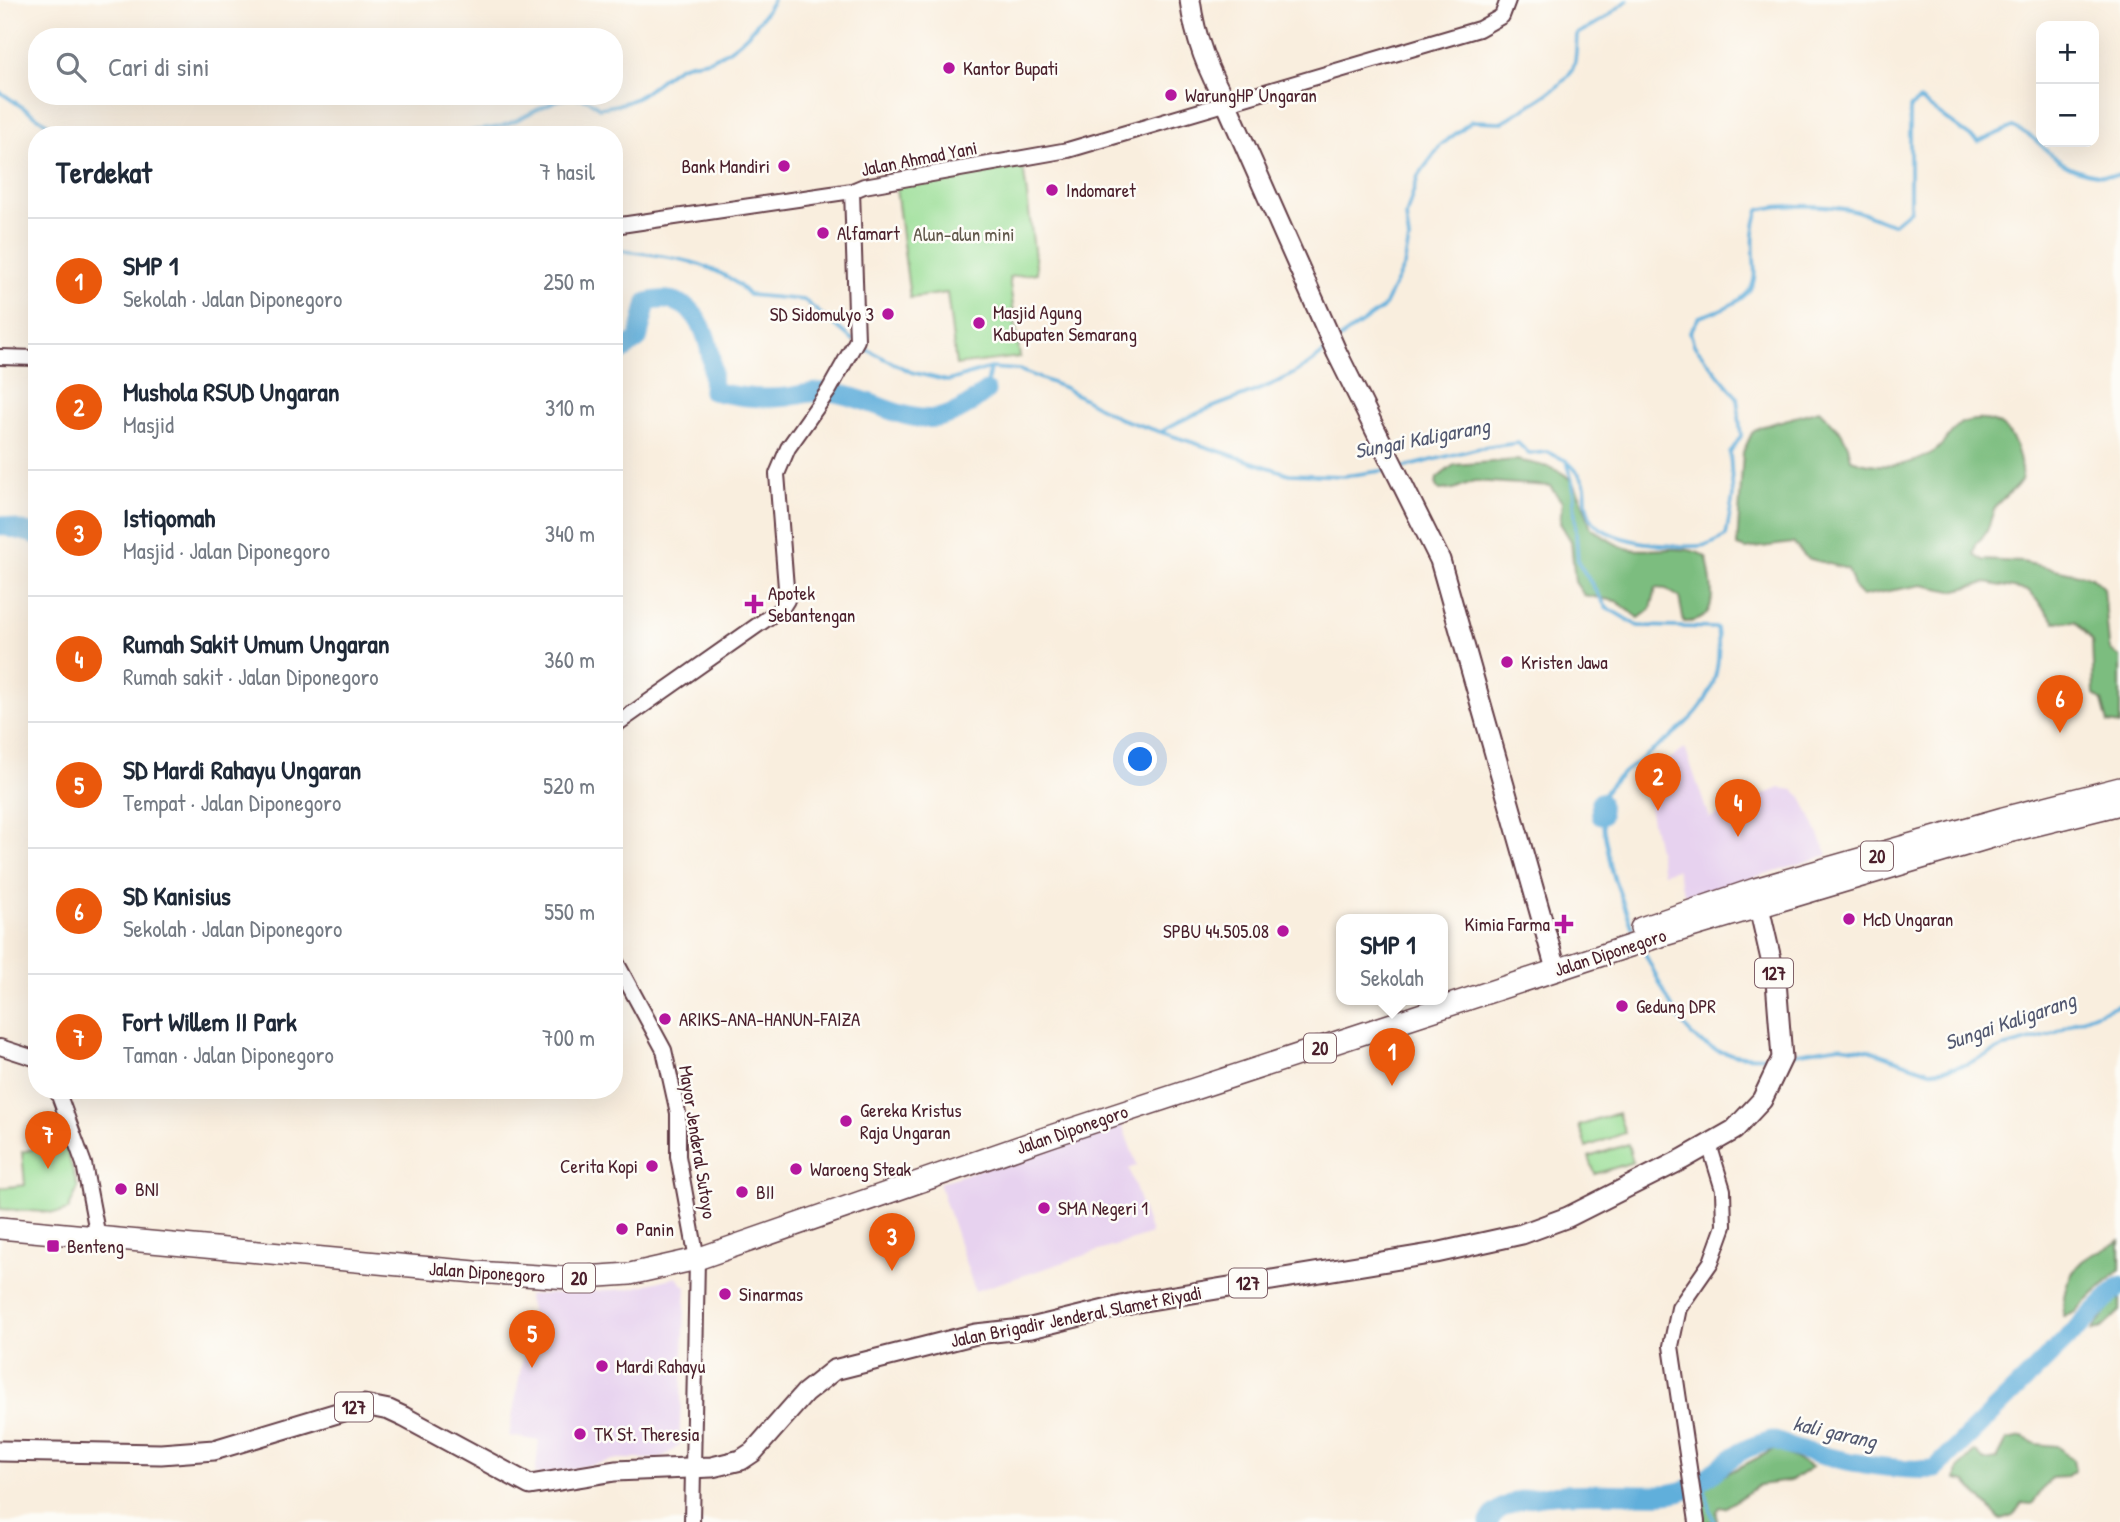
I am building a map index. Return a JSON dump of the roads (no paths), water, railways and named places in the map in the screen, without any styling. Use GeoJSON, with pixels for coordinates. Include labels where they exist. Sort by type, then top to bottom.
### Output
{"type":"FeatureCollection","features":[{"type":"Feature","properties":{"kind":"highway","name":"Jalan Diponegoro"},"geometry":{"type":"LineString","coordinates":[[1448,999],[2004,818],[2120,788]]}},
{"type":"Feature","properties":{"kind":"highway","name":"Jalan Diponegoro"},"geometry":{"type":"LineString","coordinates":[[1757,898],[2120,804]]}},
{"type":"Feature","properties":{"kind":"highway","name":"Jalan Diponegoro"},"geometry":{"type":"LineString","coordinates":[[1448,991],[1554,964]]}},
{"type":"Feature","properties":{"kind":"highway","name":"Jalan Diponegoro"},"geometry":{"type":"LineString","coordinates":[[1376,1022],[1409,1005]]}},
{"type":"Feature","properties":{"kind":"highway","name":"Jalan Diponegoro"},"geometry":{"type":"LineString","coordinates":[[0,1215],[97,1230],[370,1263],[569,1278],[629,1274],[1052,1129],[1428,1005]]}},
{"type":"Feature","properties":{"kind":"highway","name":"Jalan Diponegoro"},"geometry":{"type":"LineString","coordinates":[[0,1228],[97,1230]]}},
{"type":"Feature","properties":{"kind":"main road"},"geometry":{"type":"LineString","coordinates":[[1190,0],[1202,55],[1332,344],[1440,560],[1554,964]]}},
{"type":"Feature","properties":{"kind":"main road","name":"Jalan Brigadir Jenderal Slamet Riyadi"},"geometry":{"type":"LineString","coordinates":[[693,1469],[729,1465],[753,1452],[814,1385],[834,1370],[976,1334],[1031,1328],[1152,1300],[1436,1253],[1522,1234],[1567,1217],[1709,1144],[1734,1130],[1762,1100],[1782,1050],[1776,981],[1757,898]]}},
{"type":"Feature","properties":{"kind":"main road","name":"127"},"geometry":{"type":"LineString","coordinates":[[0,1451],[161,1454],[205,1451],[364,1405],[389,1410],[404,1417],[530,1485],[615,1471],[693,1469]]}},
{"type":"Feature","properties":{"kind":"street","name":"Jalan Ahmad Yani"},"geometry":{"type":"LineString","coordinates":[[623,225],[852,191],[876,184],[1068,150],[1227,106],[1316,76],[1479,29],[1502,16],[1508,0]]}},
{"type":"Feature","properties":{"kind":"street"},"geometry":{"type":"LineString","coordinates":[[623,720],[785,605],[788,595],[776,474],[788,448],[829,390],[855,344],[852,191]]}},
{"type":"Feature","properties":{"kind":"street"},"geometry":{"type":"LineString","coordinates":[[0,357],[28,358]]}},
{"type":"Feature","properties":{"kind":"street","name":"Mayor Jenderal Sutoyo"},"geometry":{"type":"LineString","coordinates":[[623,975],[664,1050],[678,1113],[678,1156],[696,1253],[692,1522]]}},
{"type":"Feature","properties":{"kind":"street"},"geometry":{"type":"LineString","coordinates":[[0,1046],[28,1056]]}},
{"type":"Feature","properties":{"kind":"street"},"geometry":{"type":"LineString","coordinates":[[60,1099],[84,1164],[97,1230]]}},
{"type":"Feature","properties":{"kind":"street"},"geometry":{"type":"LineString","coordinates":[[1696,1515],[1671,1346],[1679,1308],[1711,1262],[1724,1226],[1723,1190],[1709,1144]]}},
{"type":"Feature","properties":{"kind":"waterway"},"geometry":{"type":"LineString","coordinates":[[623,104],[641,95],[679,66],[711,59],[731,49],[754,27],[773,0]]}},
{"type":"Feature","properties":{"kind":"waterway"},"geometry":{"type":"LineString","coordinates":[[1339,339],[1383,308],[1404,266],[1409,240],[1406,216],[1418,176],[1441,145],[1472,121],[1503,122],[1552,91],[1573,68],[1577,34],[1603,20],[1628,0]]}},
{"type":"Feature","properties":{"kind":"waterway"},"geometry":{"type":"LineString","coordinates":[[0,92],[51,126]]}},
{"type":"Feature","properties":{"kind":"waterway"},"geometry":{"type":"LineString","coordinates":[[1569,463],[1585,485],[1590,516],[1609,533],[1625,539],[1679,546],[1707,545],[1726,536],[1733,496],[1730,453],[1741,436],[1737,397],[1694,345],[1690,332],[1699,317],[1726,307],[1743,297],[1751,287],[1754,276],[1754,231],[1759,210],[1782,206],[1825,207],[1852,210],[1893,224],[1910,210],[1910,107],[1920,100],[1978,142],[2013,127],[2027,134],[2071,167],[2096,174],[2120,175]]}},
{"type":"Feature","properties":{"kind":"waterway"},"geometry":{"type":"LineString","coordinates":[[499,126],[548,105]]}},
{"type":"Feature","properties":{"kind":"waterway"},"geometry":{"type":"LineString","coordinates":[[595,105],[599,108],[618,105]]}},
{"type":"Feature","properties":{"kind":"waterway"},"geometry":{"type":"LineString","coordinates":[[623,251],[668,257],[704,266],[721,273],[749,295],[804,300],[853,340]]}},
{"type":"Feature","properties":{"kind":"waterway","name":"Sungai Kaligarang"},"geometry":{"type":"LineString","coordinates":[[623,350],[638,339],[647,302],[666,300],[681,304],[693,313],[701,325],[711,358],[712,391],[768,398],[830,392],[927,419],[945,416],[964,408],[986,391]]}},
{"type":"Feature","properties":{"kind":"waterway"},"geometry":{"type":"LineString","coordinates":[[858,345],[911,372],[948,381],[990,368]]}},
{"type":"Feature","properties":{"kind":"waterway"},"geometry":{"type":"LineString","coordinates":[[1161,432],[1202,411],[1289,376],[1328,349]]}},
{"type":"Feature","properties":{"kind":"waterway","name":"Sungai Kaligarang"},"geometry":{"type":"LineString","coordinates":[[986,391],[990,368],[1019,370],[1065,388],[1118,418],[1289,474],[1344,476],[1388,470]]}},
{"type":"Feature","properties":{"kind":"waterway","name":"Sungai Kaligarang"},"geometry":{"type":"LineString","coordinates":[[1402,468],[1475,449],[1518,443],[1529,454],[1547,452],[1567,461],[1573,485],[1578,562],[1606,607],[1638,626],[1717,628],[1719,653],[1716,674],[1700,708],[1672,736],[1615,780],[1600,802]]}},
{"type":"Feature","properties":{"kind":"waterway","name":"Sungai Kaligarang"},"geometry":{"type":"LineString","coordinates":[[0,525],[28,533]]}},
{"type":"Feature","properties":{"kind":"waterway","name":"Sungai Kaligarang"},"geometry":{"type":"LineString","coordinates":[[1600,802],[1601,816]]}},
{"type":"Feature","properties":{"kind":"waterway","name":"Sungai Kaligarang"},"geometry":{"type":"LineString","coordinates":[[1601,816],[1612,872],[1632,927]]}},
{"type":"Feature","properties":{"kind":"waterway","name":"Sungai Kaligarang"},"geometry":{"type":"LineString","coordinates":[[1643,950],[1666,997],[1688,1031],[1721,1052],[1744,1056],[1775,1056]]}},
{"type":"Feature","properties":{"kind":"waterway","name":"Sungai Kaligarang"},"geometry":{"type":"LineString","coordinates":[[1790,1054],[1840,1046],[1869,1050],[1929,1071],[1947,1069],[1965,1065],[2002,1048],[2054,1034],[2074,1022],[2120,1004]]}},
{"type":"Feature","properties":{"kind":"waterway","name":"kali garang"},"geometry":{"type":"LineString","coordinates":[[1489,1522],[1500,1509],[1518,1501],[1541,1496],[1677,1492],[1699,1483],[1735,1455],[1772,1440],[1852,1462],[1896,1468],[1935,1469],[2120,1286]]}},
{"type":"Feature","properties":{"kind":"waterway"},"geometry":{"type":"LineString","coordinates":[[1703,1483],[1714,1522]]}},
{"type":"Feature","properties":{"kind":"place","name":"Kantor Bupati"},"geometry":{"type":"Point","coordinates":[949,68]}},
{"type":"Feature","properties":{"kind":"place","name":"WarungHP Ungaran"},"geometry":{"type":"Point","coordinates":[1171,95]}},
{"type":"Feature","properties":{"kind":"place","name":"Bank Mandiri"},"geometry":{"type":"Point","coordinates":[784,166]}},
{"type":"Feature","properties":{"kind":"place","name":"Indomaret"},"geometry":{"type":"Point","coordinates":[1052,190]}},
{"type":"Feature","properties":{"kind":"place","name":"Alfamart"},"geometry":{"type":"Point","coordinates":[823,233]}},
{"type":"Feature","properties":{"kind":"place","name":"SD Sidomulyo 3"},"geometry":{"type":"Point","coordinates":[888,314]}},
{"type":"Feature","properties":{"kind":"place","name":"Masjid Agung Kabupaten Semarang"},"geometry":{"type":"Point","coordinates":[979,323]}},
{"type":"Feature","properties":{"kind":"place","name":"Apotek Sebantengan"},"geometry":{"type":"Point","coordinates":[754,604]}},
{"type":"Feature","properties":{"kind":"place","name":"Kristen Jawa"},"geometry":{"type":"Point","coordinates":[1507,662]}},
{"type":"Feature","properties":{"kind":"place","name":"SD Kanisius"},"geometry":{"type":"Point","coordinates":[2060,733]}},
{"type":"Feature","properties":{"kind":"place","name":"Mushola RSUD Ungaran"},"geometry":{"type":"Point","coordinates":[1658,811]}},
{"type":"Feature","properties":{"kind":"place","name":"Rumah Sakit Umum Ungaran"},"geometry":{"type":"Point","coordinates":[1738,837]}},
{"type":"Feature","properties":{"kind":"place","name":"McD Ungaran"},"geometry":{"type":"Point","coordinates":[1849,919]}},
{"type":"Feature","properties":{"kind":"place","name":"Kimia Farma"},"geometry":{"type":"Point","coordinates":[1564,924]}},
{"type":"Feature","properties":{"kind":"place","name":"SPBU 44.505.08"},"geometry":{"type":"Point","coordinates":[1283,931]}},
{"type":"Feature","properties":{"kind":"place","name":"Gedung DPR"},"geometry":{"type":"Point","coordinates":[1622,1006]}},
{"type":"Feature","properties":{"kind":"place","name":"ARIKS-ANA-HANUN-FAIZA"},"geometry":{"type":"Point","coordinates":[665,1019]}},
{"type":"Feature","properties":{"kind":"place","name":"SMP 1"},"geometry":{"type":"Point","coordinates":[1392,1086]}},
{"type":"Feature","properties":{"kind":"place","name":"Gereka Kristus Raja Ungaran"},"geometry":{"type":"Point","coordinates":[846,1121]}},
{"type":"Feature","properties":{"kind":"place","name":"Cerita Kopi"},"geometry":{"type":"Point","coordinates":[652,1166]}},
{"type":"Feature","properties":{"kind":"place","name":"Fort Willem II Park"},"geometry":{"type":"Point","coordinates":[48,1169]}},
{"type":"Feature","properties":{"kind":"place","name":"Waroeng Steak"},"geometry":{"type":"Point","coordinates":[796,1169]}},
{"type":"Feature","properties":{"kind":"place","name":"BNI"},"geometry":{"type":"Point","coordinates":[121,1189]}},
{"type":"Feature","properties":{"kind":"place","name":"BII"},"geometry":{"type":"Point","coordinates":[742,1192]}},
{"type":"Feature","properties":{"kind":"place","name":"SMA Negeri 1"},"geometry":{"type":"Point","coordinates":[1044,1208]}},
{"type":"Feature","properties":{"kind":"place","name":"Panin"},"geometry":{"type":"Point","coordinates":[622,1229]}},
{"type":"Feature","properties":{"kind":"place","name":"Benteng"},"geometry":{"type":"Point","coordinates":[53,1246]}},
{"type":"Feature","properties":{"kind":"place","name":"Istiqomah"},"geometry":{"type":"Point","coordinates":[892,1271]}},
{"type":"Feature","properties":{"kind":"place","name":"Sinarmas"},"geometry":{"type":"Point","coordinates":[725,1294]}},
{"type":"Feature","properties":{"kind":"place","name":"Mardi Rahayu"},"geometry":{"type":"Point","coordinates":[602,1366]}},
{"type":"Feature","properties":{"kind":"place","name":"SD Mardi Rahayu Ungaran"},"geometry":{"type":"Point","coordinates":[532,1368]}},
{"type":"Feature","properties":{"kind":"place","name":"TK St. Theresia"},"geometry":{"type":"Point","coordinates":[580,1434]}},
{"type":"Feature","properties":{"kind":"park label","name":"Alun-alun mini"},"geometry":{"type":"Point","coordinates":[964,234]}}]}
